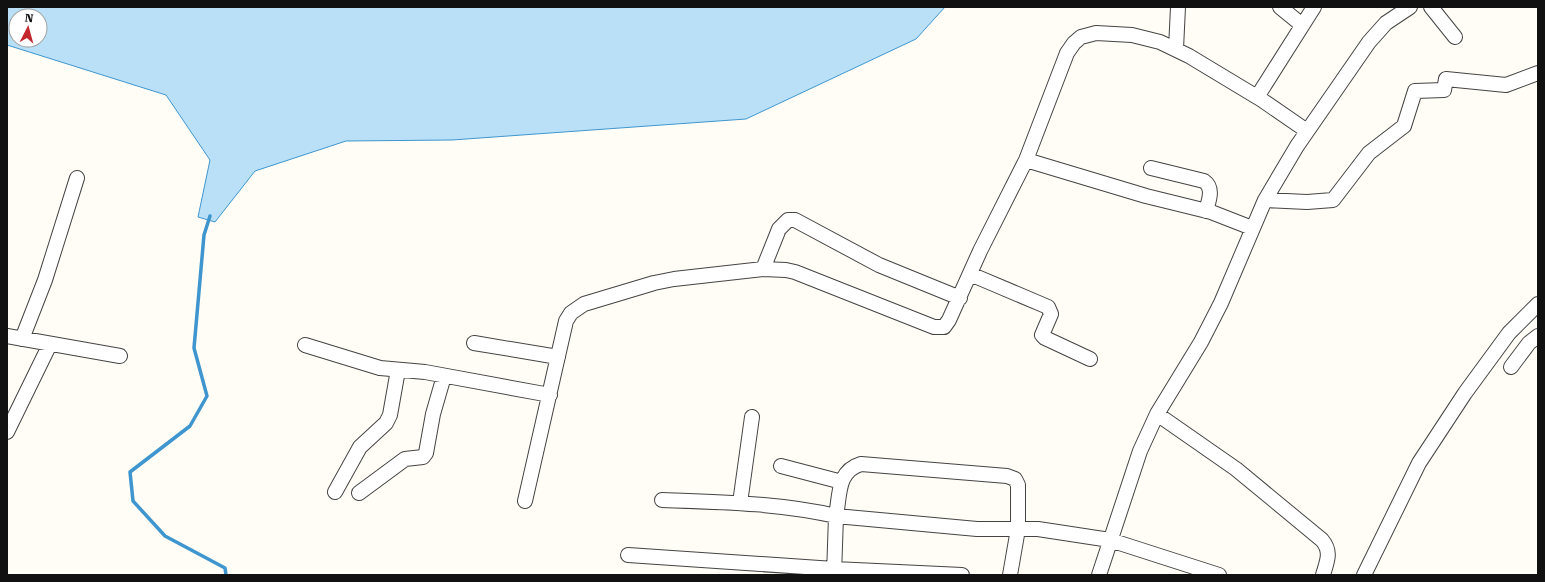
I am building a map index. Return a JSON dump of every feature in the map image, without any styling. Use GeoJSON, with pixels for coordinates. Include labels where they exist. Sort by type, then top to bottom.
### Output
{"type":"FeatureCollection","features":[{"type":"Feature","properties":{"kind":"street"},"geometry":{"type":"LineString","coordinates":[[1176,49],[1178,7]]}},
{"type":"Feature","properties":{"kind":"street"},"geometry":{"type":"LineString","coordinates":[[1280,7],[1302,25]]}},
{"type":"Feature","properties":{"kind":"street"},"geometry":{"type":"LineString","coordinates":[[1257,97],[1314,7]]}},
{"type":"Feature","properties":{"kind":"street"},"geometry":{"type":"LineString","coordinates":[[1099,575],[1131,474],[1157,414],[1201,342],[1221,303],[1252,228],[1266,200],[1307,131],[1368,42],[1386,23],[1410,7]]}},
{"type":"Feature","properties":{"kind":"street"},"geometry":{"type":"LineString","coordinates":[[1431,7],[1455,37]]}},
{"type":"Feature","properties":{"kind":"street"},"geometry":{"type":"LineString","coordinates":[[525,501],[566,321],[571,312],[584,304],[674,279],[763,269],[786,270],[795,272],[940,328],[947,324],[1026,160],[1067,53],[1074,43],[1081,37],[1103,33],[1132,35],[1160,42],[1176,49],[1257,97],[1307,131]]}},
{"type":"Feature","properties":{"kind":"street"},"geometry":{"type":"LineString","coordinates":[[1266,200],[1307,202],[1333,200],[1369,153],[1404,126],[1415,91],[1444,90],[1446,79],[1506,85],[1538,73]]}},
{"type":"Feature","properties":{"kind":"street"},"geometry":{"type":"LineString","coordinates":[[1026,160],[1146,196],[1206,211],[1252,228]]}},
{"type":"Feature","properties":{"kind":"street"},"geometry":{"type":"LineString","coordinates":[[1151,168],[1204,181],[1208,184],[1210,189],[1206,211]]}},
{"type":"Feature","properties":{"kind":"street"},"geometry":{"type":"LineString","coordinates":[[22,339],[45,280],[77,178]]}},
{"type":"Feature","properties":{"kind":"street"},"geometry":{"type":"LineString","coordinates":[[763,269],[779,229],[788,220],[795,220],[879,265],[960,298]]}},
{"type":"Feature","properties":{"kind":"street"},"geometry":{"type":"LineString","coordinates":[[970,274],[1048,306],[1051,314],[1042,335],[1045,338],[1090,359]]}},
{"type":"Feature","properties":{"kind":"street"},"geometry":{"type":"LineString","coordinates":[[1364,575],[1419,463],[1465,393],[1509,333],[1538,304]]}},
{"type":"Feature","properties":{"kind":"street"},"geometry":{"type":"LineString","coordinates":[[7,336],[120,356]]}},
{"type":"Feature","properties":{"kind":"street"},"geometry":{"type":"LineString","coordinates":[[1511,367],[1529,343],[1538,336]]}},
{"type":"Feature","properties":{"kind":"street"},"geometry":{"type":"LineString","coordinates":[[474,343],[558,357]]}},
{"type":"Feature","properties":{"kind":"street"},"geometry":{"type":"LineString","coordinates":[[7,432],[50,344]]}},
{"type":"Feature","properties":{"kind":"street"},"geometry":{"type":"LineString","coordinates":[[305,345],[367,364],[550,394]]}},
{"type":"Feature","properties":{"kind":"street"},"geometry":{"type":"LineString","coordinates":[[335,492],[360,447],[386,423],[390,415],[398,370]]}},
{"type":"Feature","properties":{"kind":"street"},"geometry":{"type":"LineString","coordinates":[[359,493],[405,459],[423,457],[426,453],[433,414],[444,376]]}},
{"type":"Feature","properties":{"kind":"street"},"geometry":{"type":"LineString","coordinates":[[1157,414],[1236,469],[1322,540],[1329,551],[1326,574]]}},
{"type":"Feature","properties":{"kind":"street"},"geometry":{"type":"LineString","coordinates":[[740,503],[752,417]]}},
{"type":"Feature","properties":{"kind":"street"},"geometry":{"type":"LineString","coordinates":[[834,572],[836,516],[842,482],[847,470],[861,464],[1007,476],[1015,479],[1018,485],[1018,529],[1010,575]]}},
{"type":"Feature","properties":{"kind":"street"},"geometry":{"type":"LineString","coordinates":[[781,466],[842,482]]}},
{"type":"Feature","properties":{"kind":"street"},"geometry":{"type":"LineString","coordinates":[[662,500],[740,503],[810,510],[836,516],[977,529],[1038,529],[1110,540],[1219,575]]}},
{"type":"Feature","properties":{"kind":"street"},"geometry":{"type":"LineString","coordinates":[[628,554],[834,572],[962,575]]}},
{"type":"Feature","properties":{"kind":"water"},"geometry":{"type":"Polygon","coordinates":[[[7,7],[945,7],[916,39],[746,119],[452,140],[346,141],[255,171],[215,222],[198,217],[210,160],[166,95],[17,48],[48,48],[48,8],[8,8],[8,45],[7,7]]]}},
{"type":"Feature","properties":{"kind":"waterway"},"geometry":{"type":"LineString","coordinates":[[210,216],[204,235],[194,348],[207,396],[190,426],[130,472],[133,501],[165,536],[225,568],[226,575]]}}]}
